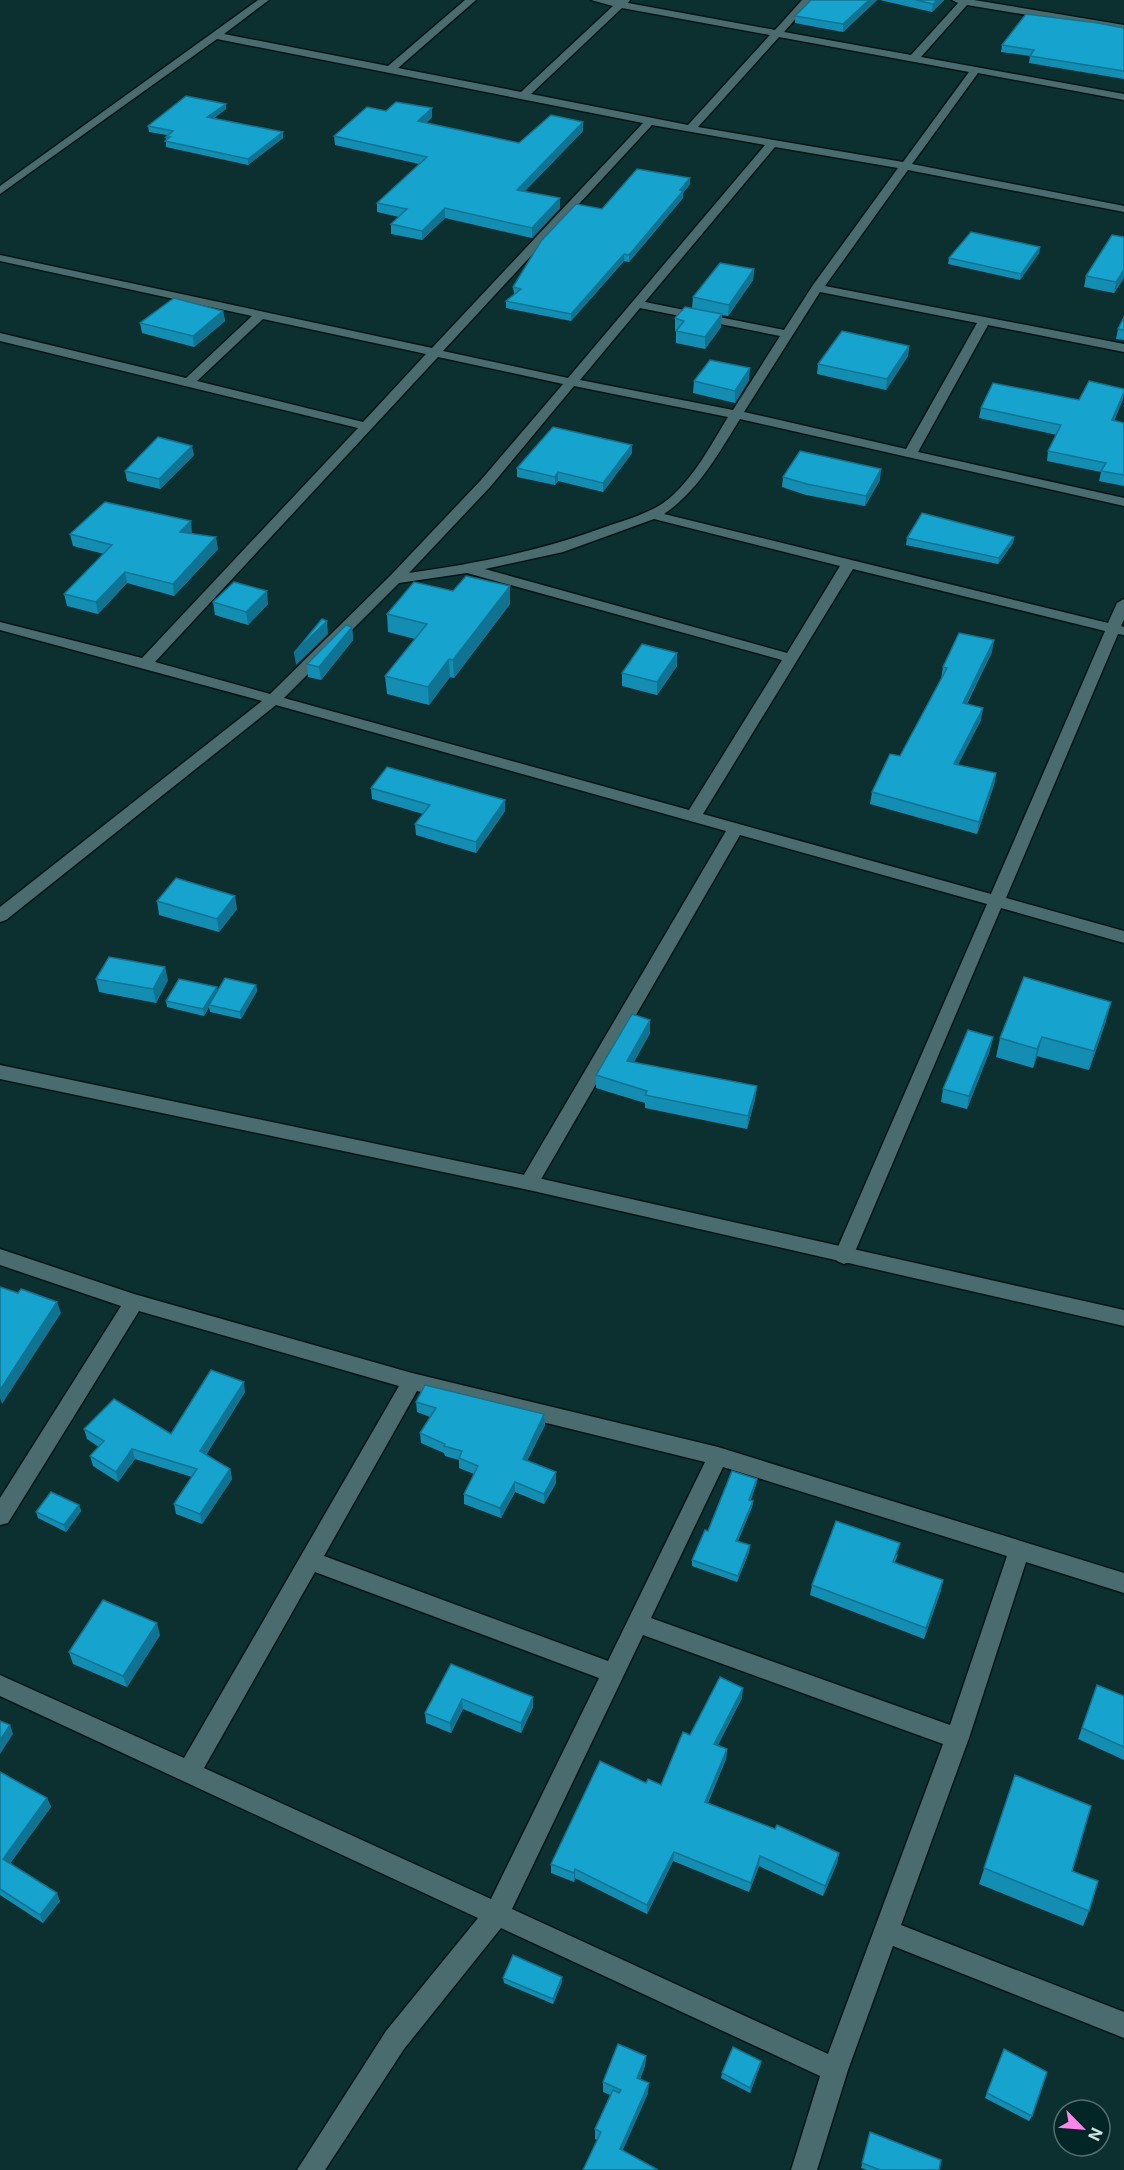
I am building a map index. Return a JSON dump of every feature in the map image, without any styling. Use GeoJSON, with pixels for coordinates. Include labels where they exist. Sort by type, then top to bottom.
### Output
{"type":"FeatureCollection","features":[{"type":"Feature","properties":{"kind":"street"},"geometry":{"type":"LineString","coordinates":[[0,191],[264,0]]}},
{"type":"Feature","properties":{"kind":"street"},"geometry":{"type":"LineString","coordinates":[[390,70],[471,0]]}},
{"type":"Feature","properties":{"kind":"street"},"geometry":{"type":"LineString","coordinates":[[596,0],[623,2],[1124,97]]}},
{"type":"Feature","properties":{"kind":"street"},"geometry":{"type":"LineString","coordinates":[[690,129],[807,0]]}},
{"type":"Feature","properties":{"kind":"street"},"geometry":{"type":"LineString","coordinates":[[913,58],[961,1],[1124,28]]}},
{"type":"Feature","properties":{"kind":"street"},"geometry":{"type":"LineString","coordinates":[[523,96],[623,2]]}},
{"type":"Feature","properties":{"kind":"street"},"geometry":{"type":"LineString","coordinates":[[214,35],[690,129],[906,166],[1124,209]]}},
{"type":"Feature","properties":{"kind":"street"},"geometry":{"type":"LineString","coordinates":[[395,579],[468,569],[558,549],[653,515],[678,498],[699,473],[738,415],[817,288],[975,70]]}},
{"type":"Feature","properties":{"kind":"street"},"geometry":{"type":"LineString","coordinates":[[147,662],[650,121]]}},
{"type":"Feature","properties":{"kind":"street"},"geometry":{"type":"LineString","coordinates":[[0,916],[273,700],[395,579],[486,483],[773,143]]}},
{"type":"Feature","properties":{"kind":"street"},"geometry":{"type":"LineString","coordinates":[[0,258],[571,382],[738,415],[1124,501]]}},
{"type":"Feature","properties":{"kind":"street"},"geometry":{"type":"LineString","coordinates":[[817,288],[1124,348]]}},
{"type":"Feature","properties":{"kind":"street"},"geometry":{"type":"LineString","coordinates":[[637,304],[787,334]]}},
{"type":"Feature","properties":{"kind":"street"},"geometry":{"type":"LineString","coordinates":[[188,383],[260,315]]}},
{"type":"Feature","properties":{"kind":"street"},"geometry":{"type":"LineString","coordinates":[[910,453],[984,321]]}},
{"type":"Feature","properties":{"kind":"street"},"geometry":{"type":"LineString","coordinates":[[0,337],[366,426]]}},
{"type":"Feature","properties":{"kind":"street"},"geometry":{"type":"LineString","coordinates":[[653,515],[1119,630]]}},
{"type":"Feature","properties":{"kind":"street"},"geometry":{"type":"LineString","coordinates":[[694,814],[849,563]]}},
{"type":"Feature","properties":{"kind":"street"},"geometry":{"type":"LineString","coordinates":[[468,569],[790,658]]}},
{"type":"Feature","properties":{"kind":"street"},"geometry":{"type":"LineString","coordinates":[[844,1256],[996,901],[1119,630],[1124,603]]}},
{"type":"Feature","properties":{"kind":"street"},"geometry":{"type":"LineString","coordinates":[[0,626],[147,662],[273,700],[694,814],[1124,937]]}},
{"type":"Feature","properties":{"kind":"street"},"geometry":{"type":"LineString","coordinates":[[529,1184],[736,827]]}},
{"type":"Feature","properties":{"kind":"street"},"geometry":{"type":"LineString","coordinates":[[0,1072],[529,1184],[1124,1318]]}},
{"type":"Feature","properties":{"kind":"street"},"geometry":{"type":"LineString","coordinates":[[0,1257],[134,1302],[412,1381],[718,1456],[1124,1583]]}},
{"type":"Feature","properties":{"kind":"street"},"geometry":{"type":"LineString","coordinates":[[0,1516],[134,1302]]}},
{"type":"Feature","properties":{"kind":"street"},"geometry":{"type":"LineString","coordinates":[[189,1772],[412,1381]]}},
{"type":"Feature","properties":{"kind":"street"},"geometry":{"type":"LineString","coordinates":[[310,2170],[395,2040],[497,1914],[718,1456]]}},
{"type":"Feature","properties":{"kind":"street"},"geometry":{"type":"LineString","coordinates":[[804,2170],[835,2070],[957,1738],[1019,1551]]}},
{"type":"Feature","properties":{"kind":"street"},"geometry":{"type":"LineString","coordinates":[[309,1560],[613,1673]]}},
{"type":"Feature","properties":{"kind":"street"},"geometry":{"type":"LineString","coordinates":[[638,1623],[957,1738]]}},
{"type":"Feature","properties":{"kind":"street"},"geometry":{"type":"LineString","coordinates":[[0,1685],[835,2070]]}},
{"type":"Feature","properties":{"kind":"street"},"geometry":{"type":"LineString","coordinates":[[887,1932],[1124,2025]]}},
{"type":"Feature","properties":{"kind":"building"},"geometry":{"type":"Polygon","coordinates":[[[811,0],[869,0],[843,24],[795,16],[811,0]]]}},
{"type":"Feature","properties":{"kind":"building"},"geometry":{"type":"Polygon","coordinates":[[[916,0],[937,0],[933,4],[916,0]]]}},
{"type":"Feature","properties":{"kind":"building"},"geometry":{"type":"Polygon","coordinates":[[[1026,14],[1124,28],[1124,71],[1030,56],[1034,50],[1002,45],[1026,14]]]}},
{"type":"Feature","properties":{"kind":"building"},"geometry":{"type":"Polygon","coordinates":[[[186,96],[226,104],[207,117],[283,132],[248,159],[165,141],[173,131],[148,126],[186,96]]]}},
{"type":"Feature","properties":{"kind":"building"},"geometry":{"type":"Polygon","coordinates":[[[396,102],[432,108],[418,121],[519,143],[551,115],[583,122],[517,190],[560,198],[532,228],[445,208],[422,231],[391,224],[407,209],[377,203],[427,157],[334,136],[367,107],[386,111],[396,102]]]}},
{"type":"Feature","properties":{"kind":"building"},"geometry":{"type":"Polygon","coordinates":[[[637,169],[690,178],[680,190],[683,191],[629,255],[624,254],[571,314],[506,301],[521,289],[513,287],[541,241],[576,204],[602,209],[637,169]]]}},
{"type":"Feature","properties":{"kind":"building"},"geometry":{"type":"Polygon","coordinates":[[[971,232],[1040,247],[1021,274],[949,258],[971,232]]]}},
{"type":"Feature","properties":{"kind":"building"},"geometry":{"type":"Polygon","coordinates":[[[1112,235],[1124,237],[1124,270],[1116,282],[1086,276],[1112,235]]]}},
{"type":"Feature","properties":{"kind":"building"},"geometry":{"type":"Polygon","coordinates":[[[720,263],[754,269],[729,305],[693,297],[720,263]]]}},
{"type":"Feature","properties":{"kind":"building"},"geometry":{"type":"Polygon","coordinates":[[[174,298],[223,311],[193,336],[140,323],[174,298]]]}},
{"type":"Feature","properties":{"kind":"building"},"geometry":{"type":"Polygon","coordinates":[[[685,307],[722,314],[705,337],[676,331],[684,321],[675,318],[685,307]]]}},
{"type":"Feature","properties":{"kind":"building"},"geometry":{"type":"Polygon","coordinates":[[[1124,317],[1124,330],[1118,329],[1124,317]]]}},
{"type":"Feature","properties":{"kind":"building"},"geometry":{"type":"Polygon","coordinates":[[[842,331],[909,346],[887,379],[818,364],[842,331]]]}},
{"type":"Feature","properties":{"kind":"building"},"geometry":{"type":"Polygon","coordinates":[[[710,360],[750,368],[735,391],[694,381],[710,360]]]}},
{"type":"Feature","properties":{"kind":"building"},"geometry":{"type":"Polygon","coordinates":[[[1089,381],[1124,389],[1112,420],[1124,423],[1124,475],[1101,471],[1106,463],[1048,451],[1061,425],[981,408],[993,383],[1079,400],[1089,381]]]}},
{"type":"Feature","properties":{"kind":"building"},"geometry":{"type":"Polygon","coordinates":[[[553,427],[632,445],[603,483],[558,472],[555,477],[517,468],[553,427]]]}},
{"type":"Feature","properties":{"kind":"building"},"geometry":{"type":"Polygon","coordinates":[[[158,437],[192,446],[159,479],[125,471],[158,437]]]}},
{"type":"Feature","properties":{"kind":"building"},"geometry":{"type":"Polygon","coordinates":[[[800,451],[881,469],[866,496],[783,477],[800,451]]]}},
{"type":"Feature","properties":{"kind":"building"},"geometry":{"type":"Polygon","coordinates":[[[105,502],[191,521],[180,532],[216,537],[173,584],[125,572],[96,602],[64,594],[112,545],[70,534],[105,502]]]}},
{"type":"Feature","properties":{"kind":"building"},"geometry":{"type":"Polygon","coordinates":[[[922,513],[1014,537],[999,558],[907,538],[922,513]]]}},
{"type":"Feature","properties":{"kind":"building"},"geometry":{"type":"Polygon","coordinates":[[[466,576],[510,586],[453,660],[449,659],[428,687],[385,676],[427,624],[387,614],[414,582],[453,591],[466,576]]]}},
{"type":"Feature","properties":{"kind":"building"},"geometry":{"type":"Polygon","coordinates":[[[234,582],[267,591],[246,612],[213,602],[234,582]]]}},
{"type":"Feature","properties":{"kind":"building"},"geometry":{"type":"Polygon","coordinates":[[[322,619],[327,621],[294,653],[322,619]]]}},
{"type":"Feature","properties":{"kind":"building"},"geometry":{"type":"Polygon","coordinates":[[[346,625],[352,627],[319,667],[307,664],[346,625]]]}},
{"type":"Feature","properties":{"kind":"building"},"geometry":{"type":"Polygon","coordinates":[[[959,633],[994,640],[963,703],[983,708],[954,764],[996,773],[979,822],[872,792],[890,754],[900,756],[947,668],[943,667],[959,633]]]}},
{"type":"Feature","properties":{"kind":"building"},"geometry":{"type":"Polygon","coordinates":[[[642,644],[677,653],[657,682],[622,673],[642,644]]]}},
{"type":"Feature","properties":{"kind":"building"},"geometry":{"type":"Polygon","coordinates":[[[387,767],[505,800],[476,842],[415,824],[430,805],[371,788],[387,767]]]}},
{"type":"Feature","properties":{"kind":"building"},"geometry":{"type":"Polygon","coordinates":[[[176,878],[235,896],[217,919],[157,901],[176,878]]]}},
{"type":"Feature","properties":{"kind":"building"},"geometry":{"type":"Polygon","coordinates":[[[109,957],[165,967],[153,989],[96,979],[109,957]]]}},
{"type":"Feature","properties":{"kind":"building"},"geometry":{"type":"Polygon","coordinates":[[[1024,977],[1111,1002],[1094,1051],[1042,1037],[1037,1049],[1000,1038],[1024,977]]]}},
{"type":"Feature","properties":{"kind":"building"},"geometry":{"type":"Polygon","coordinates":[[[225,978],[256,985],[240,1012],[209,1005],[225,978]]]}},
{"type":"Feature","properties":{"kind":"building"},"geometry":{"type":"Polygon","coordinates":[[[179,979],[217,987],[203,1009],[166,1001],[179,979]]]}},
{"type":"Feature","properties":{"kind":"building"},"geometry":{"type":"Polygon","coordinates":[[[632,1014],[650,1020],[627,1061],[757,1086],[748,1116],[645,1095],[647,1091],[596,1075],[632,1014]]]}},
{"type":"Feature","properties":{"kind":"building"},"geometry":{"type":"Polygon","coordinates":[[[968,1030],[993,1037],[969,1096],[943,1089],[968,1030]]]}},
{"type":"Feature","properties":{"kind":"building"},"geometry":{"type":"Polygon","coordinates":[[[0,1287],[18,1293],[21,1289],[57,1302],[0,1390],[0,1287]]]}},
{"type":"Feature","properties":{"kind":"building"},"geometry":{"type":"Polygon","coordinates":[[[211,1370],[244,1382],[200,1451],[230,1469],[200,1514],[174,1504],[197,1469],[132,1449],[116,1472],[90,1456],[104,1441],[84,1429],[114,1399],[171,1434],[211,1370]]]}},
{"type":"Feature","properties":{"kind":"building"},"geometry":{"type":"Polygon","coordinates":[[[425,1385],[544,1414],[523,1459],[556,1472],[544,1494],[515,1482],[500,1508],[464,1494],[478,1466],[459,1458],[462,1451],[444,1446],[445,1444],[420,1433],[436,1408],[416,1402],[425,1385]]]}},
{"type":"Feature","properties":{"kind":"building"},"geometry":{"type":"Polygon","coordinates":[[[732,1471],[757,1479],[749,1500],[753,1501],[736,1541],[750,1545],[738,1576],[692,1560],[705,1530],[708,1531],[732,1471]]]}},
{"type":"Feature","properties":{"kind":"building"},"geometry":{"type":"Polygon","coordinates":[[[51,1492],[79,1505],[64,1525],[36,1512],[51,1492]]]}},
{"type":"Feature","properties":{"kind":"building"},"geometry":{"type":"Polygon","coordinates":[[[836,1521],[900,1543],[893,1562],[943,1580],[926,1628],[812,1585],[836,1521]]]}},
{"type":"Feature","properties":{"kind":"building"},"geometry":{"type":"Polygon","coordinates":[[[103,1600],[157,1623],[123,1676],[69,1652],[103,1600]]]}},
{"type":"Feature","properties":{"kind":"building"},"geometry":{"type":"Polygon","coordinates":[[[451,1664],[533,1697],[521,1723],[462,1699],[450,1723],[425,1713],[451,1664]]]}},
{"type":"Feature","properties":{"kind":"building"},"geometry":{"type":"Polygon","coordinates":[[[720,1677],[743,1688],[714,1744],[727,1749],[705,1802],[775,1829],[777,1825],[839,1853],[825,1886],[760,1856],[751,1883],[674,1852],[647,1905],[575,1869],[574,1873],[551,1864],[600,1761],[646,1783],[648,1779],[661,1785],[683,1732],[690,1735],[720,1677]]]}},
{"type":"Feature","properties":{"kind":"building"},"geometry":{"type":"Polygon","coordinates":[[[1097,1685],[1124,1696],[1124,1747],[1082,1728],[1097,1685]]]}},
{"type":"Feature","properties":{"kind":"building"},"geometry":{"type":"Polygon","coordinates":[[[0,1721],[10,1725],[0,1740],[0,1721]]]}},
{"type":"Feature","properties":{"kind":"building"},"geometry":{"type":"Polygon","coordinates":[[[0,1772],[47,1798],[3,1859],[57,1893],[40,1915],[0,1889],[0,1772]]]}},
{"type":"Feature","properties":{"kind":"building"},"geometry":{"type":"Polygon","coordinates":[[[1015,1775],[1091,1806],[1072,1871],[1098,1881],[1089,1911],[984,1868],[1015,1775]]]}},
{"type":"Feature","properties":{"kind":"building"},"geometry":{"type":"Polygon","coordinates":[[[513,1955],[562,1977],[553,1999],[503,1978],[513,1955]]]}},
{"type":"Feature","properties":{"kind":"building"},"geometry":{"type":"Polygon","coordinates":[[[618,2044],[646,2056],[637,2078],[649,2083],[620,2149],[658,2170],[583,2170],[601,2132],[595,2129],[613,2090],[619,2093],[621,2090],[603,2082],[618,2044]]]}},
{"type":"Feature","properties":{"kind":"building"},"geometry":{"type":"Polygon","coordinates":[[[733,2047],[761,2061],[750,2088],[722,2073],[733,2047]]]}},
{"type":"Feature","properties":{"kind":"building"},"geometry":{"type":"Polygon","coordinates":[[[1004,2049],[1047,2072],[1032,2116],[987,2093],[1004,2049]]]}},
{"type":"Feature","properties":{"kind":"building"},"geometry":{"type":"Polygon","coordinates":[[[870,2132],[941,2160],[939,2170],[880,2170],[862,2163],[870,2132]]]}}]}
